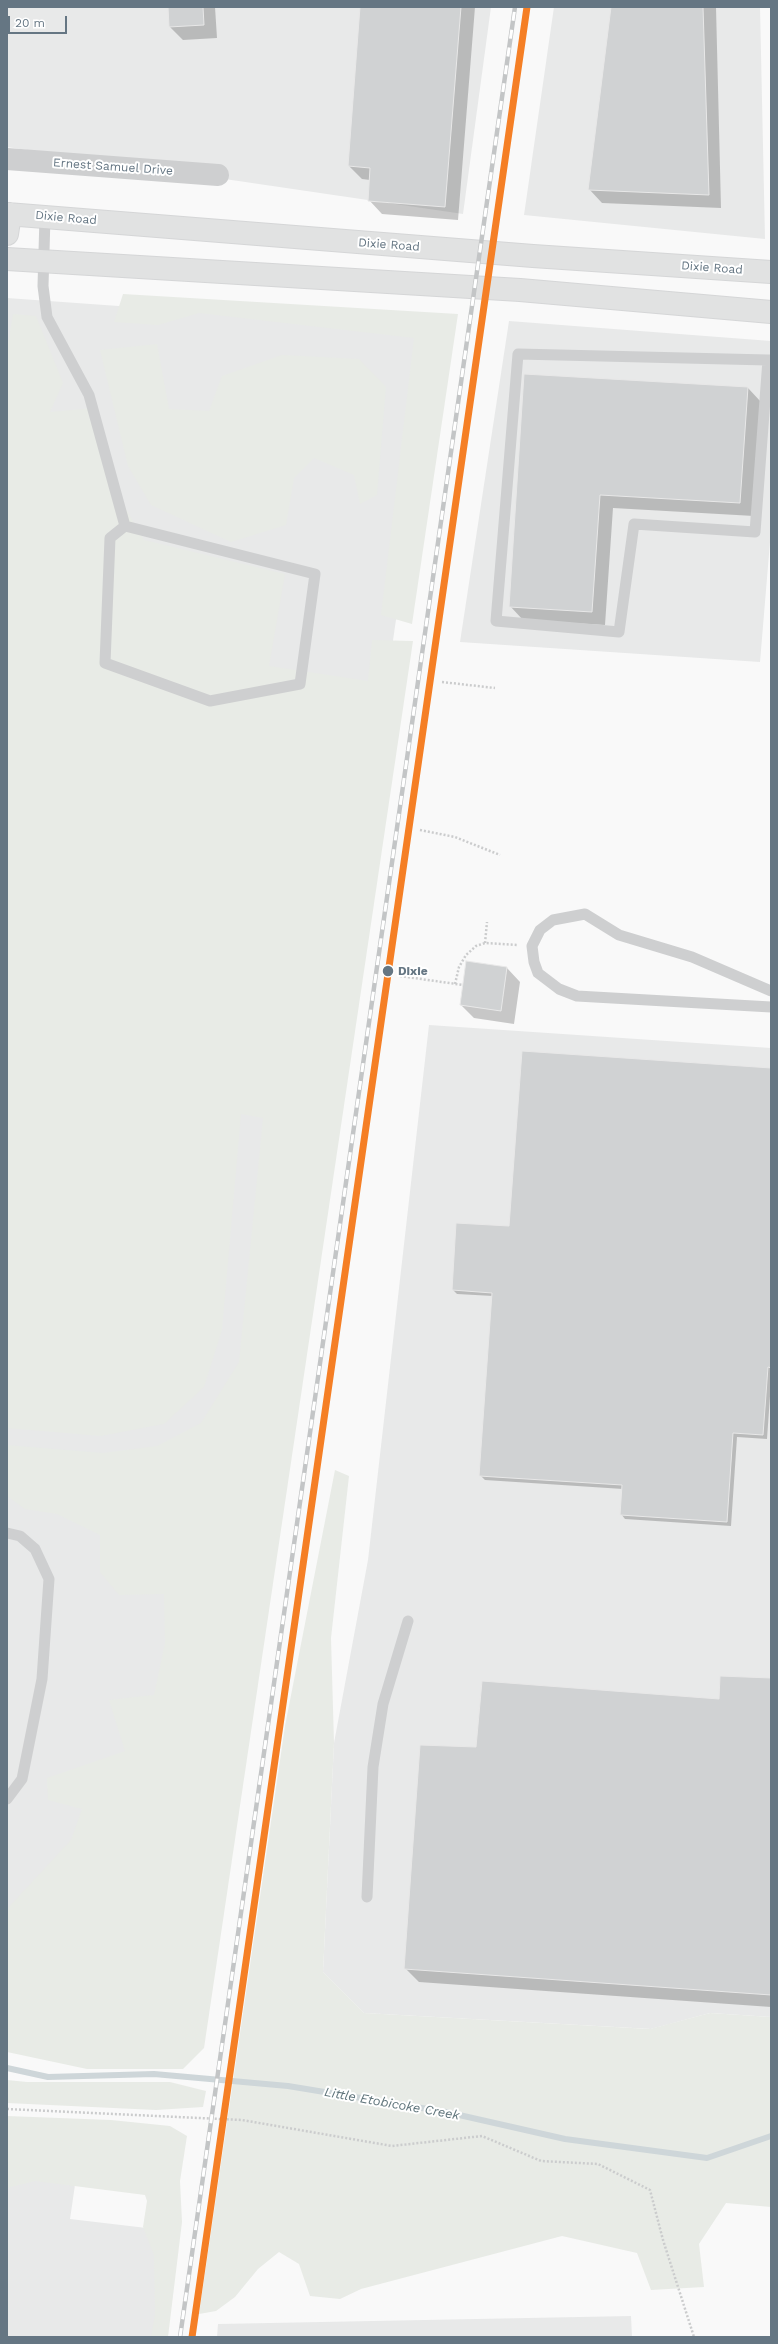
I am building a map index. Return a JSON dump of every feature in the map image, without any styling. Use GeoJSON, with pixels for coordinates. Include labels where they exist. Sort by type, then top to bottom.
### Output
{"type":"FeatureCollection","features":[{"type":"Feature","properties":{"kind":"main road","name":"Dixie Road"},"geometry":{"type":"LineString","coordinates":[[8,221],[45,217],[533,256],[771,272]]}},
{"type":"Feature","properties":{"kind":"main road"},"geometry":{"type":"LineString","coordinates":[[7,258],[520,290],[771,312]]}},
{"type":"Feature","properties":{"kind":"street","name":"Ernest Samuel Drive"},"geometry":{"type":"LineString","coordinates":[[7,159],[218,175]]}},
{"type":"Feature","properties":{"kind":"lane"},"geometry":{"type":"LineString","coordinates":[[45,217],[43,261],[47,317],[89,395],[125,526]]}},
{"type":"Feature","properties":{"kind":"lane"},"geometry":{"type":"LineString","coordinates":[[518,354],[769,360],[755,532],[634,524],[620,632],[496,621],[518,354]]}},
{"type":"Feature","properties":{"kind":"lane"},"geometry":{"type":"LineString","coordinates":[[125,526],[315,574],[300,684],[210,701],[105,663],[110,538],[125,526]]}},
{"type":"Feature","properties":{"kind":"lane"},"geometry":{"type":"LineString","coordinates":[[771,991],[692,957],[619,935],[585,914],[553,920],[540,930],[532,946],[534,962],[538,973],[559,989],[577,996],[771,1007]]}},
{"type":"Feature","properties":{"kind":"lane"},"geometry":{"type":"LineString","coordinates":[[7,1534],[20,1536],[36,1549],[49,1579],[42,1679],[22,1779],[7,1800]]}},
{"type":"Feature","properties":{"kind":"lane"},"geometry":{"type":"LineString","coordinates":[[368,1897],[373,1767],[383,1704],[408,1621]]}},
{"type":"Feature","properties":{"kind":"path"},"geometry":{"type":"LineString","coordinates":[[442,682],[495,688]]}},
{"type":"Feature","properties":{"kind":"path"},"geometry":{"type":"LineString","coordinates":[[420,830],[455,837],[500,855]]}},
{"type":"Feature","properties":{"kind":"path"},"geometry":{"type":"LineString","coordinates":[[485,943],[487,922]]}},
{"type":"Feature","properties":{"kind":"path"},"geometry":{"type":"LineString","coordinates":[[455,984],[459,966],[466,955],[476,946],[485,943],[532,946]]}},
{"type":"Feature","properties":{"kind":"path"},"geometry":{"type":"LineString","coordinates":[[400,976],[463,985]]}},
{"type":"Feature","properties":{"kind":"path"},"geometry":{"type":"LineString","coordinates":[[7,2109],[156,2117],[192,2116],[242,2120],[392,2146],[482,2136],[541,2162],[598,2164],[650,2190],[663,2240],[694,2337]]}},
{"type":"Feature","properties":{"kind":"shaded area"},"geometry":{"type":"Polygon","coordinates":[[[7,7],[491,7],[463,214],[7,147],[7,7]]]}},
{"type":"Feature","properties":{"kind":"shaded area"},"geometry":{"type":"Polygon","coordinates":[[[554,7],[760,7],[765,239],[524,215],[554,7]]]}},
{"type":"Feature","properties":{"kind":"shaded area"},"geometry":{"type":"Polygon","coordinates":[[[123,294],[458,314],[412,624],[381,615],[414,338],[199,313],[158,325],[114,322],[123,294]]]}},
{"type":"Feature","properties":{"kind":"shaded area"},"geometry":{"type":"Polygon","coordinates":[[[7,298],[439,329],[193,1993],[7,2004],[7,298]]]}},
{"type":"Feature","properties":{"kind":"shaded area"},"geometry":{"type":"Polygon","coordinates":[[[13,314],[36,316],[63,383],[50,412],[94,408],[110,482],[144,540],[285,574],[269,666],[368,681],[372,640],[413,641],[204,2048],[183,2069],[87,2069],[7,2052],[7,1909],[71,1840],[82,1809],[48,1800],[47,1778],[125,1751],[109,1700],[154,1695],[165,1643],[164,1594],[119,1595],[100,1572],[100,1535],[57,1514],[25,1509],[7,1496],[7,1445],[103,1453],[157,1446],[201,1423],[239,1362],[263,1118],[241,1114],[222,1330],[204,1387],[164,1424],[101,1436],[7,1428],[7,349],[13,314]]]}},
{"type":"Feature","properties":{"kind":"shaded area"},"geometry":{"type":"Polygon","coordinates":[[[509,321],[771,341],[771,530],[760,662],[460,642],[509,321]]]}},
{"type":"Feature","properties":{"kind":"shaded area"},"geometry":{"type":"Polygon","coordinates":[[[157,344],[169,409],[209,411],[222,376],[282,355],[359,359],[386,387],[377,495],[360,504],[354,475],[314,458],[294,478],[286,525],[231,542],[151,505],[128,466],[100,350],[157,344]]]}},
{"type":"Feature","properties":{"kind":"shaded area"},"geometry":{"type":"Polygon","coordinates":[[[429,1025],[771,1048],[771,2017],[710,2013],[651,2029],[364,2013],[323,1972],[334,1743],[368,1560],[429,1025]]]}},
{"type":"Feature","properties":{"kind":"shaded area"},"geometry":{"type":"Polygon","coordinates":[[[335,1470],[349,1476],[331,1638],[334,1743],[323,1972],[364,2013],[650,2029],[710,2013],[771,2017],[771,2207],[726,2203],[699,2244],[704,2287],[651,2290],[637,2253],[562,2236],[361,2289],[340,2299],[310,2296],[299,2264],[279,2252],[258,2269],[235,2297],[216,2311],[199,2314],[285,1726],[335,1470]]]}},
{"type":"Feature","properties":{"kind":"shaded area"},"geometry":{"type":"Polygon","coordinates":[[[7,2080],[27,2082],[170,2082],[206,2091],[203,2107],[156,2110],[7,2103],[7,2080]]]}},
{"type":"Feature","properties":{"kind":"shaded area"},"geometry":{"type":"Polygon","coordinates":[[[7,2116],[111,2120],[170,2126],[187,2136],[180,2181],[182,2222],[168,2337],[151,2337],[155,2314],[154,2255],[143,2227],[147,2201],[145,2195],[35,2181],[7,2188],[7,2116]]]}},
{"type":"Feature","properties":{"kind":"shaded area"},"geometry":{"type":"Polygon","coordinates":[[[80,2151],[70,2219],[155,2229],[168,2337],[7,2337],[7,2161],[80,2151]]]}},
{"type":"Feature","properties":{"kind":"shaded area"},"geometry":{"type":"Polygon","coordinates":[[[631,2316],[632,2337],[217,2337],[218,2324],[631,2316]]]}},
{"type":"Feature","properties":{"kind":"building"},"geometry":{"type":"Polygon","coordinates":[[[168,7],[203,7],[204,25],[169,27],[168,7]]]}},
{"type":"Feature","properties":{"kind":"building"},"geometry":{"type":"Polygon","coordinates":[[[360,7],[461,7],[445,207],[368,201],[370,168],[348,166],[360,7]]]}},
{"type":"Feature","properties":{"kind":"building"},"geometry":{"type":"Polygon","coordinates":[[[611,7],[703,7],[709,195],[588,190],[611,7]]]}},
{"type":"Feature","properties":{"kind":"building"},"geometry":{"type":"Polygon","coordinates":[[[524,374],[748,387],[740,503],[600,495],[592,612],[509,607],[524,374]]]}},
{"type":"Feature","properties":{"kind":"building"},"geometry":{"type":"Polygon","coordinates":[[[466,961],[507,967],[501,1011],[460,1005],[466,961]]]}},
{"type":"Feature","properties":{"kind":"building"},"geometry":{"type":"Polygon","coordinates":[[[522,1051],[771,1068],[771,1368],[768,1367],[763,1435],[733,1433],[727,1522],[620,1515],[622,1485],[479,1476],[492,1293],[452,1290],[456,1223],[509,1226],[522,1051]]]}},
{"type":"Feature","properties":{"kind":"building"},"geometry":{"type":"Polygon","coordinates":[[[720,1676],[771,1678],[771,1995],[404,1969],[420,1745],[476,1747],[482,1681],[719,1699],[720,1676]]]}},
{"type":"Feature","properties":{"kind":"waterway","name":"Little Etobicoke Creek"},"geometry":{"type":"LineString","coordinates":[[7,2068],[48,2077],[154,2074],[288,2086],[446,2112],[565,2139],[707,2158],[771,2136]]}},
{"type":"Feature","properties":{"kind":"railway"},"geometry":{"type":"LineString","coordinates":[[180,2337],[515,7]]}},
{"type":"Feature","properties":{"kind":"transit line"},"geometry":{"type":"LineString","coordinates":[[192,2337],[527,7]]}},
{"type":"Feature","properties":{"kind":"place","name":"Dixie"},"geometry":{"type":"Point","coordinates":[388,971]}}]}
